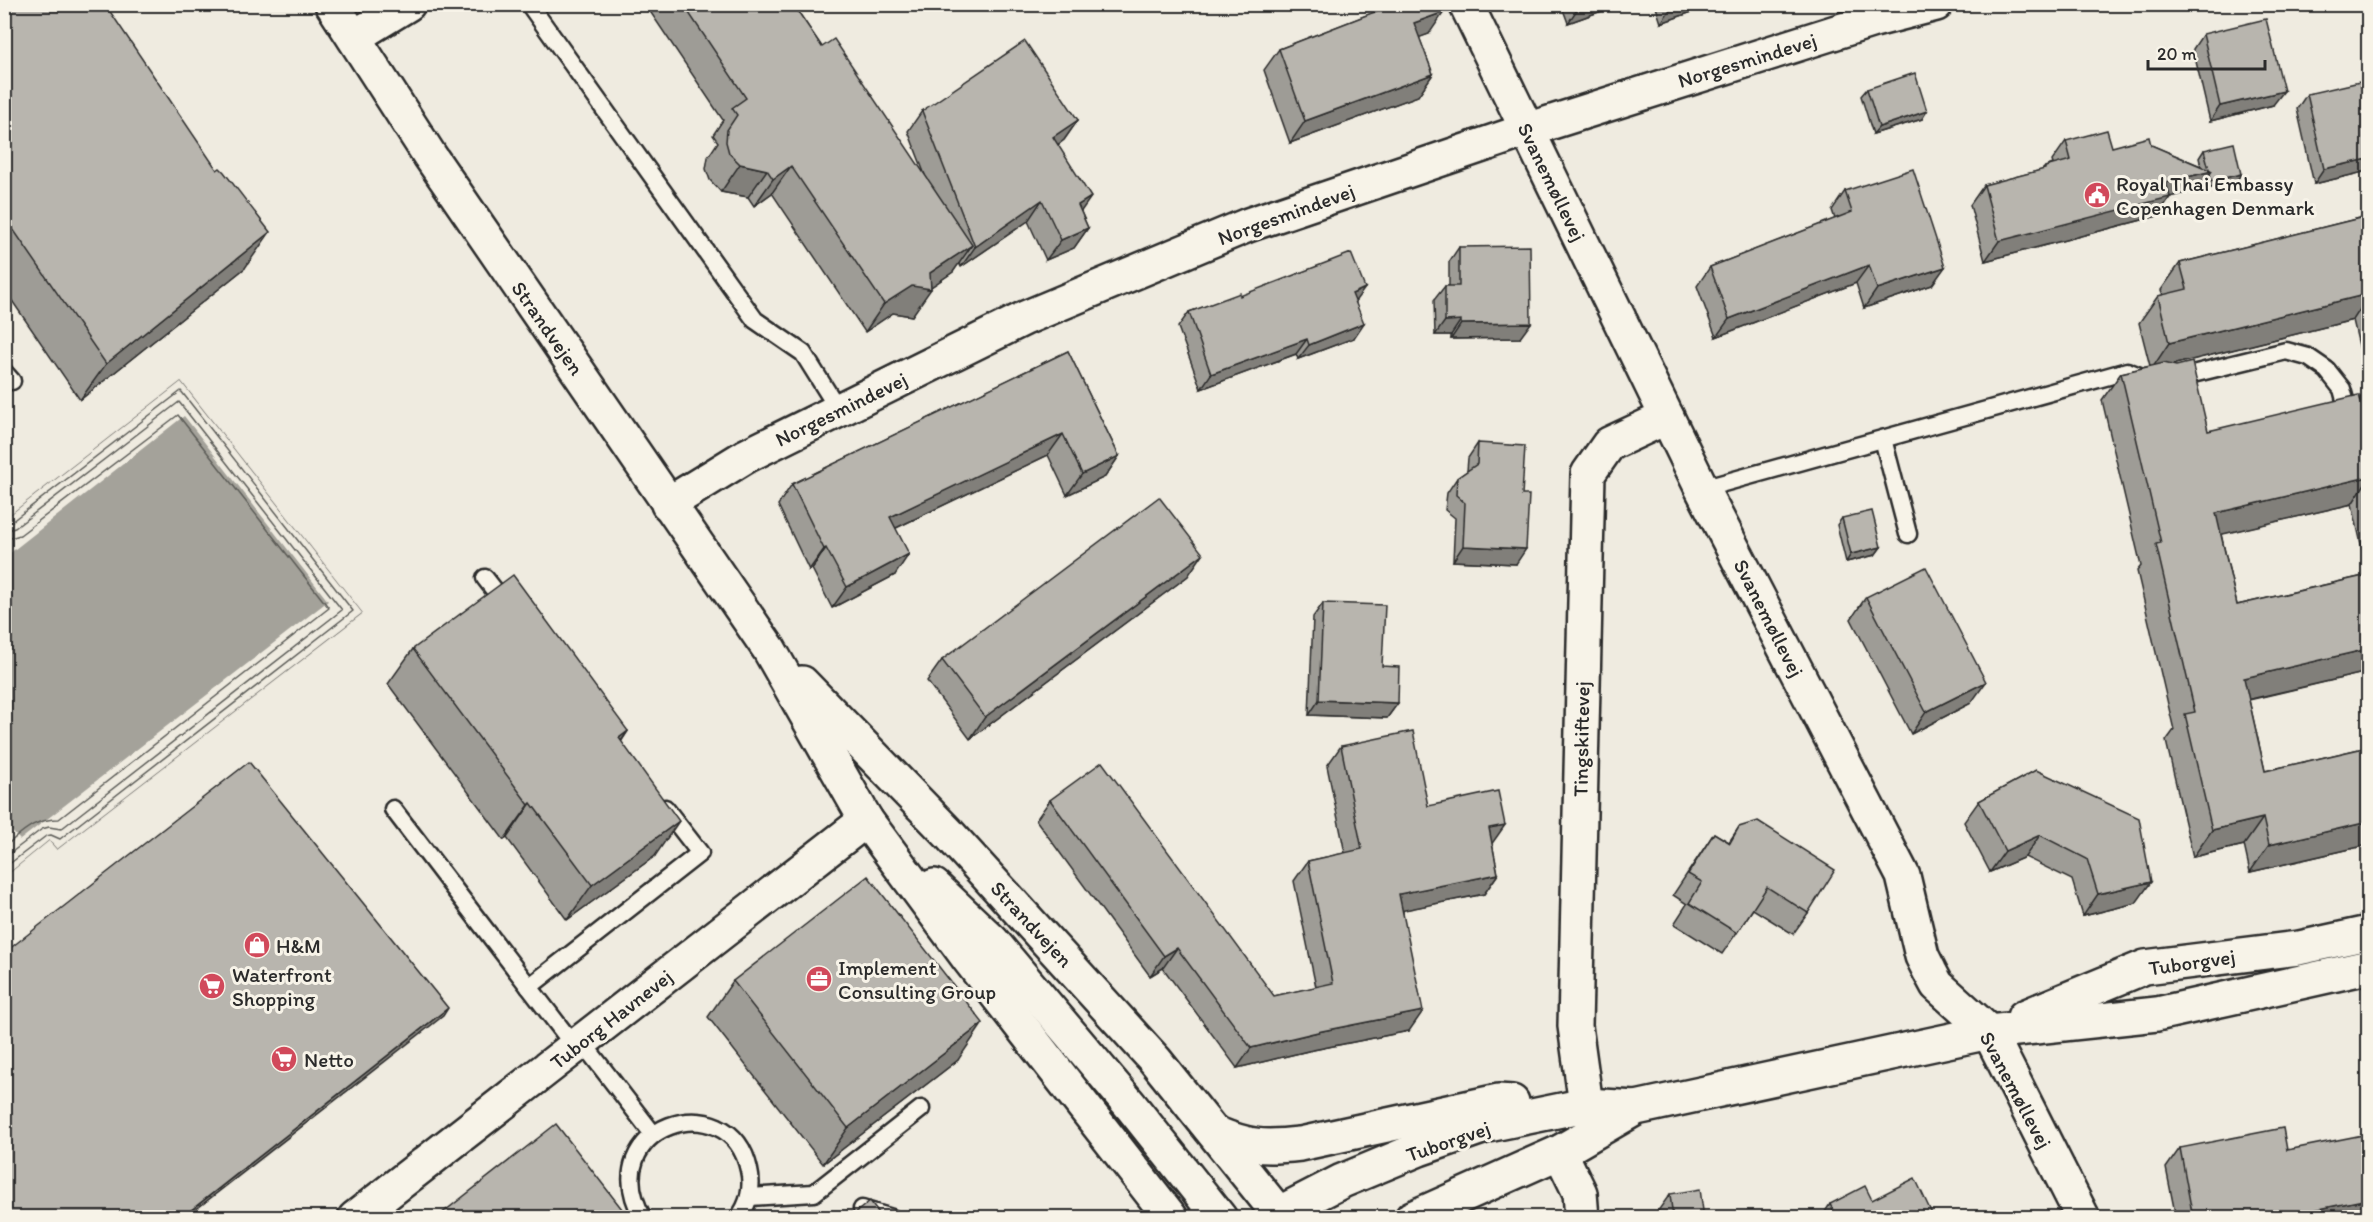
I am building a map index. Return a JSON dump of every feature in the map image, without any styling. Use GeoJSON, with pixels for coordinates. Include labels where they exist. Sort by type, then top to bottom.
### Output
{"type":"FeatureCollection","features":[{"type":"Feature","properties":{"kind":"street","name":"Strandvejen"},"geometry":{"type":"LineString","coordinates":[[332,4],[430,156],[769,649],[866,820],[968,958],[1171,1218]]}},
{"type":"Feature","properties":{"kind":"street"},"geometry":{"type":"LineString","coordinates":[[354,37],[408,4]]}},
{"type":"Feature","properties":{"kind":"street","name":"Svanemøllevej"},"geometry":{"type":"LineString","coordinates":[[1466,4],[1702,489],[1903,876],[1922,956],[1930,972],[1937,985],[1989,1032],[2083,1218]]}},
{"type":"Feature","properties":{"kind":"street","name":"Norgesmindevej"},"geometry":{"type":"LineString","coordinates":[[668,504],[746,456],[1025,318],[1248,225],[1527,130],[1874,20],[1936,4]]}},
{"type":"Feature","properties":{"kind":"street","name":"Tingskiftevej"},"geometry":{"type":"LineString","coordinates":[[1586,1105],[1575,1026],[1588,474],[1609,444],[1667,417]]}},
{"type":"Feature","properties":{"kind":"street","name":"Strandvejen"},"geometry":{"type":"LineString","coordinates":[[769,649],[949,834],[1155,1060],[1215,1133],[1276,1216]]}},
{"type":"Feature","properties":{"kind":"street"},"geometry":{"type":"LineString","coordinates":[[866,820],[992,941],[1131,1106],[1220,1218]]}},
{"type":"Feature","properties":{"kind":"street","name":"Tuborg Havnevej"},"geometry":{"type":"LineString","coordinates":[[355,1218],[866,820]]}},
{"type":"Feature","properties":{"kind":"street","name":"Tuborgvej"},"geometry":{"type":"LineString","coordinates":[[1989,1032],[2145,967],[2299,948],[2368,933]]}},
{"type":"Feature","properties":{"kind":"street","name":"Tuborgvej"},"geometry":{"type":"LineString","coordinates":[[1276,1216],[1342,1181],[1419,1149],[1488,1125],[1586,1105],[1636,1108],[1989,1032],[2157,1014],[2368,967]]}},
{"type":"Feature","properties":{"kind":"street"},"geometry":{"type":"LineString","coordinates":[[1215,1133],[1241,1144],[1267,1148],[1321,1139],[1498,1101],[1586,1105]]}},
{"type":"Feature","properties":{"kind":"street","name":"Tuborgvej"},"geometry":{"type":"LineString","coordinates":[[1412,1218],[1560,1152],[1636,1108]]}},
{"type":"Feature","properties":{"kind":"street"},"geometry":{"type":"LineString","coordinates":[[1560,1152],[1580,1192],[1582,1218]]}},
{"type":"Feature","properties":{"kind":"lane"},"geometry":{"type":"LineString","coordinates":[[529,4],[755,320],[803,353],[838,409]]}},
{"type":"Feature","properties":{"kind":"lane"},"geometry":{"type":"LineString","coordinates":[[1702,489],[2127,371],[2155,383],[2286,351],[2308,357],[2327,370],[2342,389],[2357,444],[2368,450]]}},
{"type":"Feature","properties":{"kind":"lane"},"geometry":{"type":"LineString","coordinates":[[1883,439],[1908,534]]}},
{"type":"Feature","properties":{"kind":"lane"},"geometry":{"type":"LineString","coordinates":[[484,578],[517,619]]}},
{"type":"Feature","properties":{"kind":"lane"},"geometry":{"type":"LineString","coordinates":[[529,987],[700,853],[658,799]]}},
{"type":"Feature","properties":{"kind":"lane"},"geometry":{"type":"LineString","coordinates":[[393,808],[529,987],[653,1134]]}},
{"type":"Feature","properties":{"kind":"lane"},"geometry":{"type":"LineString","coordinates":[[749,1197],[814,1192],[921,1109]]}},
{"type":"Feature","properties":{"kind":"lane"},"geometry":{"type":"LineString","coordinates":[[643,1218],[634,1202],[631,1184],[633,1165],[640,1148],[653,1134],[670,1124],[688,1121],[707,1123],[724,1131],[738,1143],[747,1160],[751,1179],[749,1197],[738,1218]]}},
{"type":"Feature","properties":{"kind":"lane"},"geometry":{"type":"LineString","coordinates":[[862,1209],[892,1218]]}},
{"type":"Feature","properties":{"kind":"water"},"geometry":{"type":"Polygon","coordinates":[[[181,382],[362,613],[57,849],[49,840],[5,876],[5,519],[181,382]]]}},
{"type":"Feature","properties":{"kind":"pier"},"geometry":{"type":"Polygon","coordinates":[[[181,382],[362,613],[57,849],[49,840],[5,876],[5,829],[8,827],[20,840],[328,601],[184,416],[5,557],[5,519],[181,382]]]}},
{"type":"Feature","properties":{"kind":"building"},"geometry":{"type":"Polygon","coordinates":[[[4,4],[105,4],[217,170],[220,168],[224,172],[270,232],[106,364],[4,216],[4,4]]]}},
{"type":"Feature","properties":{"kind":"building"},"geometry":{"type":"Polygon","coordinates":[[[683,4],[793,4],[822,47],[834,39],[972,245],[930,273],[931,289],[912,286],[884,304],[791,166],[773,179],[767,170],[740,164],[729,153],[726,142],[727,130],[737,115],[732,108],[746,98],[683,4]]]}},
{"type":"Feature","properties":{"kind":"building"},"geometry":{"type":"Polygon","coordinates":[[[1395,4],[1441,4],[1444,12],[1414,23],[1433,74],[1305,121],[1279,49],[1395,4]]]}},
{"type":"Feature","properties":{"kind":"building"},"geometry":{"type":"Polygon","coordinates":[[[2266,19],[2284,91],[2220,106],[2203,34],[2266,19]]]}},
{"type":"Feature","properties":{"kind":"building"},"geometry":{"type":"Polygon","coordinates":[[[1025,41],[1078,120],[1053,137],[1091,197],[1078,205],[1088,228],[1061,240],[1042,200],[975,247],[922,111],[1025,41]]]}},
{"type":"Feature","properties":{"kind":"building"},"geometry":{"type":"Polygon","coordinates":[[[1915,73],[1927,111],[1879,127],[1867,89],[1915,73]]]}},
{"type":"Feature","properties":{"kind":"building"},"geometry":{"type":"Polygon","coordinates":[[[2360,82],[2361,87],[2368,85],[2368,159],[2324,169],[2307,94],[2360,82]]]}},
{"type":"Feature","properties":{"kind":"building"},"geometry":{"type":"Polygon","coordinates":[[[2107,130],[2112,147],[2149,137],[2151,145],[2212,171],[2166,182],[2170,197],[1999,241],[1984,185],[2071,160],[2066,141],[2107,130]]]}},
{"type":"Feature","properties":{"kind":"building"},"geometry":{"type":"Polygon","coordinates":[[[2234,143],[2241,174],[2211,181],[2212,171],[2209,169],[2204,150],[2234,143]]]}},
{"type":"Feature","properties":{"kind":"building"},"geometry":{"type":"Polygon","coordinates":[[[1913,169],[1945,267],[1877,289],[1869,265],[1729,319],[1710,267],[1852,212],[1845,191],[1913,169]]]}},
{"type":"Feature","properties":{"kind":"building"},"geometry":{"type":"Polygon","coordinates":[[[2368,216],[2368,294],[2169,343],[2158,296],[2187,289],[2180,263],[2368,216]]]}},
{"type":"Feature","properties":{"kind":"building"},"geometry":{"type":"Polygon","coordinates":[[[1530,246],[1531,323],[1461,324],[1461,320],[1445,321],[1445,286],[1459,286],[1459,247],[1530,246]]]}},
{"type":"Feature","properties":{"kind":"building"},"geometry":{"type":"Polygon","coordinates":[[[1351,253],[1365,288],[1352,294],[1364,323],[1309,345],[1307,339],[1211,374],[1189,312],[1240,293],[1240,296],[1351,253]]]}},
{"type":"Feature","properties":{"kind":"building"},"geometry":{"type":"Polygon","coordinates":[[[1068,351],[1119,456],[1082,474],[1063,434],[890,517],[909,554],[847,587],[826,548],[824,549],[792,484],[1068,351]]]}},
{"type":"Feature","properties":{"kind":"building"},"geometry":{"type":"Polygon","coordinates":[[[2192,362],[2208,431],[2359,395],[2368,424],[2368,477],[2216,513],[2237,605],[2368,575],[2368,649],[2244,678],[2265,771],[2368,747],[2368,822],[2269,845],[2263,818],[2212,830],[2185,714],[2195,712],[2156,544],[2161,543],[2121,373],[2164,363],[2176,366],[2192,362]]]}},
{"type":"Feature","properties":{"kind":"building"},"geometry":{"type":"Polygon","coordinates":[[[1478,443],[1525,446],[1522,495],[1529,495],[1526,549],[1463,546],[1465,503],[1456,495],[1457,478],[1477,464],[1478,443]]]}},
{"type":"Feature","properties":{"kind":"building"},"geometry":{"type":"Polygon","coordinates":[[[1159,497],[1203,554],[985,717],[942,660],[1159,497]]]}},
{"type":"Feature","properties":{"kind":"building"},"geometry":{"type":"Polygon","coordinates":[[[1872,511],[1881,547],[1851,554],[1842,518],[1872,511]]]}},
{"type":"Feature","properties":{"kind":"building"},"geometry":{"type":"Polygon","coordinates":[[[1926,567],[1986,682],[1926,712],[1866,597],[1926,567]]]}},
{"type":"Feature","properties":{"kind":"building"},"geometry":{"type":"Polygon","coordinates":[[[513,575],[628,731],[619,738],[679,821],[592,885],[531,803],[529,805],[413,649],[513,575]]]}},
{"type":"Feature","properties":{"kind":"building"},"geometry":{"type":"Polygon","coordinates":[[[1323,603],[1385,605],[1382,666],[1399,667],[1398,703],[1319,700],[1323,603]]]}},
{"type":"Feature","properties":{"kind":"building"},"geometry":{"type":"Polygon","coordinates":[[[1413,731],[1428,806],[1498,791],[1505,825],[1489,828],[1498,874],[1399,894],[1423,1011],[1251,1048],[1177,948],[1164,956],[1050,800],[1102,762],[1274,996],[1333,983],[1308,861],[1362,849],[1341,746],[1413,731]]]}},
{"type":"Feature","properties":{"kind":"building","name":"Waterfront Shopping"},"geometry":{"type":"Polygon","coordinates":[[[249,762],[448,1008],[181,1218],[4,1218],[4,953],[249,762]]]}},
{"type":"Feature","properties":{"kind":"building"},"geometry":{"type":"Polygon","coordinates":[[[2036,770],[2139,818],[2151,882],[2098,894],[2087,859],[2040,835],[2005,851],[1979,801],[2036,770]]]}},
{"type":"Feature","properties":{"kind":"building"},"geometry":{"type":"Polygon","coordinates":[[[1758,821],[1835,870],[1808,913],[1767,887],[1737,933],[1689,903],[1702,882],[1688,874],[1714,833],[1730,843],[1739,827],[1758,821]]]}},
{"type":"Feature","properties":{"kind":"building"},"geometry":{"type":"Polygon","coordinates":[[[868,876],[983,1023],[848,1128],[733,981],[868,876]]]}},
{"type":"Feature","properties":{"kind":"building"},"geometry":{"type":"Polygon","coordinates":[[[556,1124],[629,1218],[436,1218],[556,1124]]]}},
{"type":"Feature","properties":{"kind":"building"},"geometry":{"type":"Polygon","coordinates":[[[2283,1128],[2287,1150],[2368,1134],[2368,1199],[2299,1213],[2300,1218],[2193,1218],[2180,1148],[2283,1128]]]}},
{"type":"Feature","properties":{"kind":"building"},"geometry":{"type":"Polygon","coordinates":[[[1915,1178],[1934,1218],[1837,1218],[1830,1204],[1865,1186],[1872,1200],[1915,1178]]]}},
{"type":"Feature","properties":{"kind":"building"},"geometry":{"type":"Polygon","coordinates":[[[1700,1189],[1704,1218],[1673,1218],[1670,1194],[1700,1189]]]}},
{"type":"Feature","properties":{"kind":"building"},"geometry":{"type":"Polygon","coordinates":[[[870,1201],[883,1218],[849,1218],[870,1201]]]}},
{"type":"Feature","properties":{"kind":"place","name":"Royal Thai Embassy Copenhagen Denmark"},"geometry":{"type":"Point","coordinates":[2097,195]}},
{"type":"Feature","properties":{"kind":"place","name":"H&M"},"geometry":{"type":"Point","coordinates":[257,945]}},
{"type":"Feature","properties":{"kind":"place","name":"Implement Consulting Group"},"geometry":{"type":"Point","coordinates":[819,979]}},
{"type":"Feature","properties":{"kind":"place","name":"Waterfront Shopping"},"geometry":{"type":"Point","coordinates":[212,986]}},
{"type":"Feature","properties":{"kind":"place","name":"Netto"},"geometry":{"type":"Point","coordinates":[284,1059]}}]}
